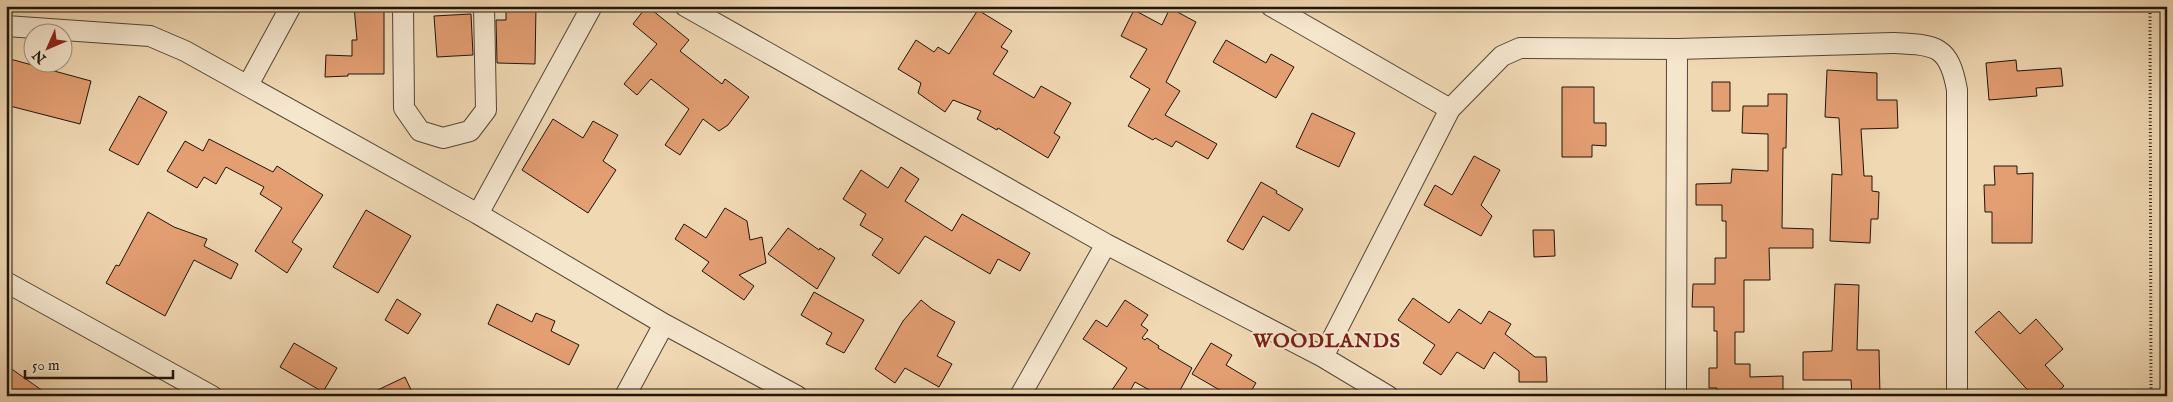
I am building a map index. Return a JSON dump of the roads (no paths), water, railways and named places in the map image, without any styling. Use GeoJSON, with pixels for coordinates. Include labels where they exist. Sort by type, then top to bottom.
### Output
{"type":"FeatureCollection","features":[{"type":"Feature","properties":{"kind":"street"},"geometry":{"type":"LineString","coordinates":[[248,85],[291,6]]}},
{"type":"Feature","properties":{"kind":"street"},"geometry":{"type":"LineString","coordinates":[[403,6],[404,108],[420,131],[443,138],[470,131],[486,110],[484,6]]}},
{"type":"Feature","properties":{"kind":"street"},"geometry":{"type":"LineString","coordinates":[[478,214],[592,6]]}},
{"type":"Feature","properties":{"kind":"street"},"geometry":{"type":"LineString","coordinates":[[685,6],[1106,244],[1323,357],[1388,396]]}},
{"type":"Feature","properties":{"kind":"street"},"geometry":{"type":"LineString","coordinates":[[1271,6],[1450,109]]}},
{"type":"Feature","properties":{"kind":"street"},"geometry":{"type":"LineString","coordinates":[[6,26],[150,36],[185,51],[478,214],[664,324],[797,396]]}},
{"type":"Feature","properties":{"kind":"street"},"geometry":{"type":"LineString","coordinates":[[1323,357],[1450,109],[1502,56],[1520,48],[1677,49],[1893,43],[1924,44],[1941,52],[1948,59],[1953,69],[1957,90],[1957,396]]}},
{"type":"Feature","properties":{"kind":"street"},"geometry":{"type":"LineString","coordinates":[[1676,396],[1677,49]]}},
{"type":"Feature","properties":{"kind":"street"},"geometry":{"type":"LineString","coordinates":[[1020,396],[1106,244]]}},
{"type":"Feature","properties":{"kind":"street"},"geometry":{"type":"LineString","coordinates":[[6,282],[212,396]]}},
{"type":"Feature","properties":{"kind":"street"},"geometry":{"type":"LineString","coordinates":[[625,396],[664,324]]}},
{"type":"Feature","properties":{"kind":"district","name":"WOODLANDS"},"geometry":{"type":"Point","coordinates":[1327,340]}}]}
